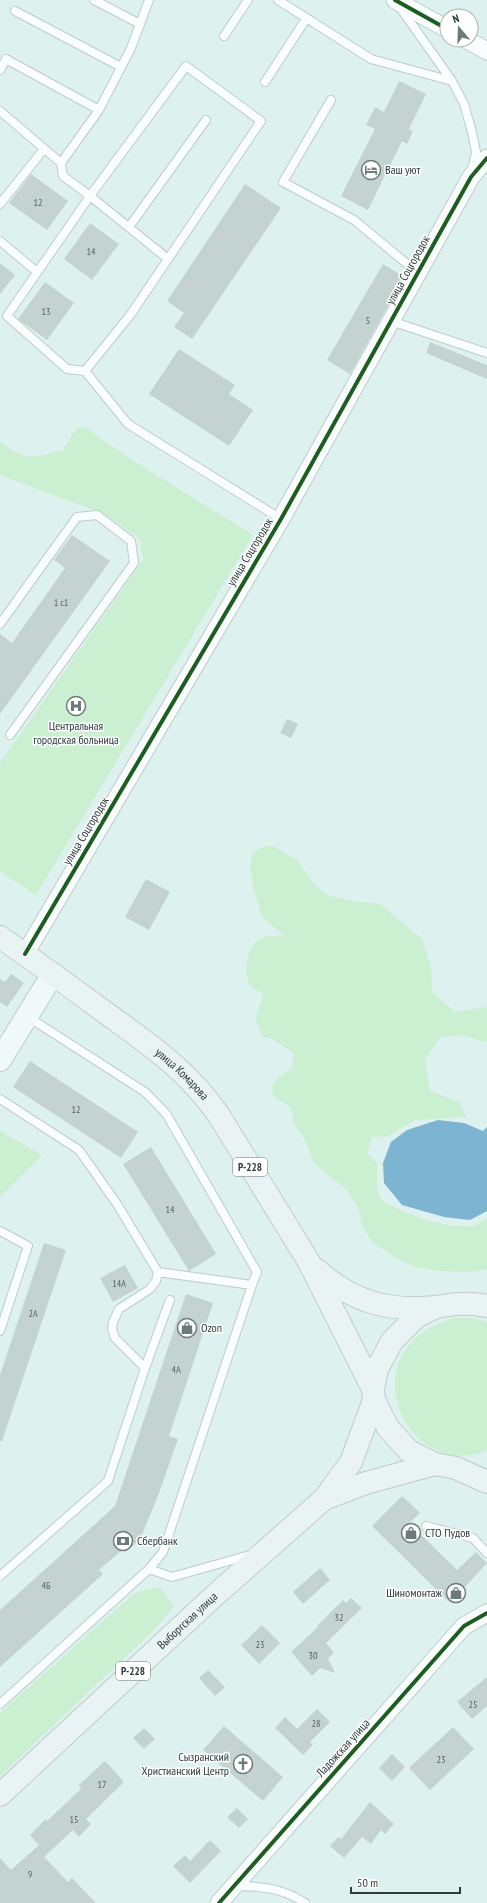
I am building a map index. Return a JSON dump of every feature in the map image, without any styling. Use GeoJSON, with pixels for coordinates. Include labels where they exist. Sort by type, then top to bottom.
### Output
{"type":"FeatureCollection","features":[{"type":"Feature","properties":{"kind":"main road","name":"улица Комарова"},"geometry":{"type":"LineString","coordinates":[[0,937],[165,1056],[201,1090],[222,1120],[309,1262]]}},
{"type":"Feature","properties":{"kind":"main road","name":"Р-228"},"geometry":{"type":"LineString","coordinates":[[309,1262],[334,1285],[347,1294],[370,1303],[403,1308],[471,1303],[487,1306]]}},
{"type":"Feature","properties":{"kind":"main road","name":"Р-228"},"geometry":{"type":"LineString","coordinates":[[309,1262],[350,1341],[388,1428],[409,1451],[435,1464],[456,1468],[487,1482]]}},
{"type":"Feature","properties":{"kind":"main road","name":"Р-228"},"geometry":{"type":"LineString","coordinates":[[324,1499],[351,1462],[373,1395],[378,1369],[392,1341],[416,1317],[436,1306]]}},
{"type":"Feature","properties":{"kind":"main road","name":"Р-228"},"geometry":{"type":"LineString","coordinates":[[456,1468],[487,1463]]}},
{"type":"Feature","properties":{"kind":"main road","name":"Р-228"},"geometry":{"type":"LineString","coordinates":[[324,1499],[366,1483],[435,1464]]}},
{"type":"Feature","properties":{"kind":"main road","name":"Выборгская улица"},"geometry":{"type":"LineString","coordinates":[[0,1795],[213,1597],[324,1499]]}},
{"type":"Feature","properties":{"kind":"street"},"geometry":{"type":"LineString","coordinates":[[395,0],[439,25]]}},
{"type":"Feature","properties":{"kind":"street","name":"улица Соцгородок"},"geometry":{"type":"LineString","coordinates":[[25,954],[281,519],[471,177],[487,158]]}},
{"type":"Feature","properties":{"kind":"street"},"geometry":{"type":"LineString","coordinates":[[0,1058],[53,974]]}},
{"type":"Feature","properties":{"kind":"street","name":"Ладожская улица"},"geometry":{"type":"LineString","coordinates":[[218,1903],[464,1626],[487,1613]]}},
{"type":"Feature","properties":{"kind":"lane"},"geometry":{"type":"LineString","coordinates":[[94,0],[140,24]]}},
{"type":"Feature","properties":{"kind":"lane"},"geometry":{"type":"LineString","coordinates":[[60,163],[99,110],[131,48],[149,0]]}},
{"type":"Feature","properties":{"kind":"lane"},"geometry":{"type":"LineString","coordinates":[[224,36],[248,0]]}},
{"type":"Feature","properties":{"kind":"lane"},"geometry":{"type":"LineString","coordinates":[[278,0],[371,59],[452,81]]}},
{"type":"Feature","properties":{"kind":"lane"},"geometry":{"type":"LineString","coordinates":[[395,0],[452,81],[464,104],[476,152],[471,177]]}},
{"type":"Feature","properties":{"kind":"lane"},"geometry":{"type":"LineString","coordinates":[[15,11],[121,67]]}},
{"type":"Feature","properties":{"kind":"lane"},"geometry":{"type":"LineString","coordinates":[[266,82],[306,18]]}},
{"type":"Feature","properties":{"kind":"lane"},"geometry":{"type":"LineString","coordinates":[[0,70],[6,59],[99,110]]}},
{"type":"Feature","properties":{"kind":"lane"},"geometry":{"type":"LineString","coordinates":[[85,371],[131,314],[261,121],[186,66],[90,196],[7,316],[68,369],[85,371],[128,424],[281,519]]}},
{"type":"Feature","properties":{"kind":"lane"},"geometry":{"type":"LineString","coordinates":[[331,100],[284,182],[354,220],[418,273]]}},
{"type":"Feature","properties":{"kind":"lane"},"geometry":{"type":"LineString","coordinates":[[0,111],[60,163],[63,176],[168,259]]}},
{"type":"Feature","properties":{"kind":"lane"},"geometry":{"type":"LineString","coordinates":[[129,227],[206,120]]}},
{"type":"Feature","properties":{"kind":"lane"},"geometry":{"type":"LineString","coordinates":[[0,204],[44,149]]}},
{"type":"Feature","properties":{"kind":"lane"},"geometry":{"type":"LineString","coordinates":[[0,241],[37,272]]}},
{"type":"Feature","properties":{"kind":"lane"},"geometry":{"type":"LineString","coordinates":[[391,321],[487,353]]}},
{"type":"Feature","properties":{"kind":"lane"},"geometry":{"type":"LineString","coordinates":[[0,624],[77,517],[97,515],[131,541],[134,563],[10,735]]}},
{"type":"Feature","properties":{"kind":"lane"},"geometry":{"type":"LineString","coordinates":[[0,1704],[149,1569],[163,1552],[257,1272],[167,1114],[145,1092],[27,1017]]}},
{"type":"Feature","properties":{"kind":"lane"},"geometry":{"type":"LineString","coordinates":[[0,1099],[79,1150],[117,1204],[158,1272],[156,1282],[150,1289],[119,1310],[113,1322],[112,1329],[115,1338],[145,1368]]}},
{"type":"Feature","properties":{"kind":"lane"},"geometry":{"type":"LineString","coordinates":[[0,1231],[28,1246],[0,1331]]}},
{"type":"Feature","properties":{"kind":"lane"},"geometry":{"type":"LineString","coordinates":[[158,1272],[252,1285]]}},
{"type":"Feature","properties":{"kind":"lane"},"geometry":{"type":"LineString","coordinates":[[0,1576],[108,1481],[145,1368],[170,1300]]}},
{"type":"Feature","properties":{"kind":"lane"},"geometry":{"type":"LineString","coordinates":[[426,1526],[473,1538],[487,1553]]}},
{"type":"Feature","properties":{"kind":"lane"},"geometry":{"type":"LineString","coordinates":[[149,1569],[172,1577],[268,1550]]}},
{"type":"Feature","properties":{"kind":"lane"},"geometry":{"type":"LineString","coordinates":[[234,1886],[259,1886],[280,1890],[305,1903]]}},
{"type":"Feature","properties":{"kind":"green space","name":"Центральная городская больница"},"geometry":{"type":"Polygon","coordinates":[[[85,427],[126,456],[253,535],[36,895],[0,872],[0,763],[143,560],[140,539],[104,514],[0,475],[0,442],[17,453],[30,456],[44,455],[63,450],[76,429],[85,427]]]}},
{"type":"Feature","properties":{"kind":"green space"},"geometry":{"type":"Polygon","coordinates":[[[271,845],[297,860],[316,886],[329,896],[359,902],[380,904],[422,939],[431,968],[432,992],[455,1012],[487,1007],[487,1042],[460,1035],[439,1038],[425,1059],[430,1091],[459,1102],[466,1117],[415,1120],[388,1136],[372,1137],[367,1153],[377,1163],[377,1190],[382,1201],[402,1211],[438,1223],[462,1227],[473,1226],[487,1219],[487,1269],[471,1272],[438,1271],[416,1267],[396,1258],[372,1242],[362,1226],[360,1212],[347,1190],[314,1163],[306,1142],[294,1123],[291,1107],[274,1097],[271,1087],[279,1077],[292,1068],[294,1053],[272,1039],[264,1037],[256,1019],[263,993],[254,989],[250,985],[247,973],[250,952],[257,941],[267,937],[284,936],[261,915],[253,885],[250,865],[253,853],[261,848],[271,845]]]}},
{"type":"Feature","properties":{"kind":"green space"},"geometry":{"type":"Polygon","coordinates":[[[0,1131],[42,1155],[0,1197],[0,1131]]]}},
{"type":"Feature","properties":{"kind":"green space"},"geometry":{"type":"Polygon","coordinates":[[[454,1318],[473,1318],[487,1322],[487,1450],[458,1455],[433,1448],[413,1432],[399,1409],[395,1383],[401,1357],[420,1334],[454,1318]]]}},
{"type":"Feature","properties":{"kind":"green space"},"geometry":{"type":"Polygon","coordinates":[[[159,1587],[174,1606],[155,1629],[0,1776],[0,1713],[129,1598],[137,1592],[159,1587]]]}},
{"type":"Feature","properties":{"kind":"water"},"geometry":{"type":"Polygon","coordinates":[[[438,1120],[464,1123],[483,1131],[487,1127],[487,1211],[470,1220],[444,1217],[402,1205],[384,1183],[383,1163],[391,1142],[407,1130],[438,1120]]]}},
{"type":"Feature","properties":{"kind":"building","name":"Ваш уют"},"geometry":{"type":"Polygon","coordinates":[[[399,81],[426,94],[409,129],[413,131],[407,144],[402,141],[368,210],[341,196],[375,129],[366,125],[375,107],[384,112],[399,81]]]}},
{"type":"Feature","properties":{"kind":"building"},"geometry":{"type":"Polygon","coordinates":[[[31,174],[68,201],[47,230],[9,203],[31,174]]]}},
{"type":"Feature","properties":{"kind":"building"},"geometry":{"type":"Polygon","coordinates":[[[245,184],[281,208],[192,339],[174,327],[184,313],[167,301],[245,184]]]}},
{"type":"Feature","properties":{"kind":"building"},"geometry":{"type":"Polygon","coordinates":[[[90,223],[119,244],[92,280],[64,259],[90,223]]]}},
{"type":"Feature","properties":{"kind":"building"},"geometry":{"type":"Polygon","coordinates":[[[0,263],[15,275],[0,294],[0,263]]]}},
{"type":"Feature","properties":{"kind":"building"},"geometry":{"type":"Polygon","coordinates":[[[383,264],[404,277],[350,374],[327,360],[383,264]]]}},
{"type":"Feature","properties":{"kind":"building"},"geometry":{"type":"Polygon","coordinates":[[[45,282],[74,303],[47,340],[18,319],[45,282]]]}},
{"type":"Feature","properties":{"kind":"building"},"geometry":{"type":"Polygon","coordinates":[[[430,342],[487,365],[487,379],[426,353],[430,342]]]}},
{"type":"Feature","properties":{"kind":"building"},"geometry":{"type":"Polygon","coordinates":[[[179,349],[235,385],[229,394],[253,410],[229,446],[149,394],[179,349]]]}},
{"type":"Feature","properties":{"kind":"building"},"geometry":{"type":"Polygon","coordinates":[[[72,535],[110,561],[0,714],[0,634],[12,643],[65,568],[54,560],[72,535]]]}},
{"type":"Feature","properties":{"kind":"building"},"geometry":{"type":"Polygon","coordinates":[[[287,719],[298,724],[291,738],[280,733],[287,719]]]}},
{"type":"Feature","properties":{"kind":"building"},"geometry":{"type":"Polygon","coordinates":[[[146,879],[170,892],[149,930],[125,917],[146,879]]]}},
{"type":"Feature","properties":{"kind":"building"},"geometry":{"type":"Polygon","coordinates":[[[11,974],[24,983],[7,1007],[0,1002],[0,979],[5,982],[11,974]]]}},
{"type":"Feature","properties":{"kind":"building"},"geometry":{"type":"Polygon","coordinates":[[[30,1061],[138,1132],[121,1158],[13,1087],[30,1061]]]}},
{"type":"Feature","properties":{"kind":"building"},"geometry":{"type":"Polygon","coordinates":[[[151,1147],[216,1254],[189,1271],[123,1164],[151,1147]]]}},
{"type":"Feature","properties":{"kind":"building"},"geometry":{"type":"Polygon","coordinates":[[[44,1243],[66,1250],[2,1441],[0,1441],[0,1375],[44,1243]]]}},
{"type":"Feature","properties":{"kind":"building"},"geometry":{"type":"Polygon","coordinates":[[[125,1265],[138,1288],[113,1302],[100,1278],[125,1265]]]}},
{"type":"Feature","properties":{"kind":"building"},"geometry":{"type":"Polygon","coordinates":[[[186,1294],[213,1303],[169,1436],[178,1439],[158,1496],[140,1539],[132,1547],[129,1544],[99,1570],[103,1574],[0,1667],[0,1610],[115,1506],[186,1294]]]}},
{"type":"Feature","properties":{"kind":"building"},"geometry":{"type":"Polygon","coordinates":[[[402,1496],[420,1513],[409,1523],[457,1570],[476,1552],[487,1563],[450,1603],[372,1526],[402,1496]]]}},
{"type":"Feature","properties":{"kind":"building"},"geometry":{"type":"Polygon","coordinates":[[[320,1568],[330,1580],[303,1604],[293,1592],[320,1568]]]}},
{"type":"Feature","properties":{"kind":"building"},"geometry":{"type":"Polygon","coordinates":[[[351,1598],[362,1608],[326,1643],[334,1653],[328,1658],[335,1673],[320,1668],[312,1676],[291,1652],[318,1627],[317,1626],[343,1600],[346,1603],[351,1598]]]}},
{"type":"Feature","properties":{"kind":"building"},"geometry":{"type":"Polygon","coordinates":[[[262,1625],[280,1643],[259,1664],[241,1645],[262,1625]]]}},
{"type":"Feature","properties":{"kind":"building"},"geometry":{"type":"Polygon","coordinates":[[[208,1670],[225,1687],[215,1696],[199,1678],[208,1670]]]}},
{"type":"Feature","properties":{"kind":"building"},"geometry":{"type":"Polygon","coordinates":[[[487,1677],[487,1706],[472,1719],[457,1702],[487,1677]]]}},
{"type":"Feature","properties":{"kind":"building"},"geometry":{"type":"Polygon","coordinates":[[[317,1709],[330,1722],[310,1742],[313,1745],[303,1755],[275,1728],[285,1717],[297,1729],[317,1709]]]}},
{"type":"Feature","properties":{"kind":"building","name":"Сызранский Христианский Центр"},"geometry":{"type":"Polygon","coordinates":[[[224,1726],[283,1777],[263,1801],[203,1750],[224,1726]]]}},
{"type":"Feature","properties":{"kind":"building"},"geometry":{"type":"Polygon","coordinates":[[[453,1727],[474,1749],[430,1790],[409,1768],[453,1727]]]}},
{"type":"Feature","properties":{"kind":"building"},"geometry":{"type":"Polygon","coordinates":[[[144,1728],[155,1739],[144,1749],[133,1738],[144,1728]]]}},
{"type":"Feature","properties":{"kind":"building"},"geometry":{"type":"Polygon","coordinates":[[[392,1754],[405,1767],[392,1781],[379,1768],[392,1754]]]}},
{"type":"Feature","properties":{"kind":"building"},"geometry":{"type":"Polygon","coordinates":[[[105,1761],[124,1782],[86,1819],[91,1824],[79,1837],[73,1830],[44,1857],[68,1882],[72,1878],[96,1903],[0,1903],[0,1858],[11,1870],[39,1845],[30,1835],[81,1789],[79,1785],[105,1761]]]}},
{"type":"Feature","properties":{"kind":"building"},"geometry":{"type":"Polygon","coordinates":[[[370,1802],[394,1824],[385,1834],[381,1830],[371,1844],[362,1837],[344,1858],[330,1846],[338,1837],[341,1839],[370,1802]]]}},
{"type":"Feature","properties":{"kind":"building"},"geometry":{"type":"Polygon","coordinates":[[[237,1808],[248,1819],[239,1828],[227,1817],[237,1808]]]}},
{"type":"Feature","properties":{"kind":"building"},"geometry":{"type":"Polygon","coordinates":[[[210,1840],[221,1851],[190,1883],[173,1866],[185,1855],[190,1861],[210,1840]]]}},
{"type":"Feature","properties":{"kind":"cycle path"},"geometry":{"type":"LineString","coordinates":[[395,0],[439,25]]}},
{"type":"Feature","properties":{"kind":"cycle path"},"geometry":{"type":"LineString","coordinates":[[25,954],[281,519],[471,177],[487,158]]}},
{"type":"Feature","properties":{"kind":"cycle path"},"geometry":{"type":"LineString","coordinates":[[219,1903],[464,1626],[487,1613]]}},
{"type":"Feature","properties":{"kind":"place","name":"Ваш уют"},"geometry":{"type":"Point","coordinates":[371,170]}},
{"type":"Feature","properties":{"kind":"place","name":"Центральная городская больница"},"geometry":{"type":"Point","coordinates":[76,706]}},
{"type":"Feature","properties":{"kind":"place","name":"Ozon"},"geometry":{"type":"Point","coordinates":[187,1328]}},
{"type":"Feature","properties":{"kind":"place","name":"СТО Пудов"},"geometry":{"type":"Point","coordinates":[411,1533]}},
{"type":"Feature","properties":{"kind":"place","name":"Сбербанк"},"geometry":{"type":"Point","coordinates":[123,1541]}},
{"type":"Feature","properties":{"kind":"place","name":"Шиномонтаж"},"geometry":{"type":"Point","coordinates":[456,1593]}},
{"type":"Feature","properties":{"kind":"place","name":"Сызранский Христианский Центр"},"geometry":{"type":"Point","coordinates":[243,1764]}}]}
